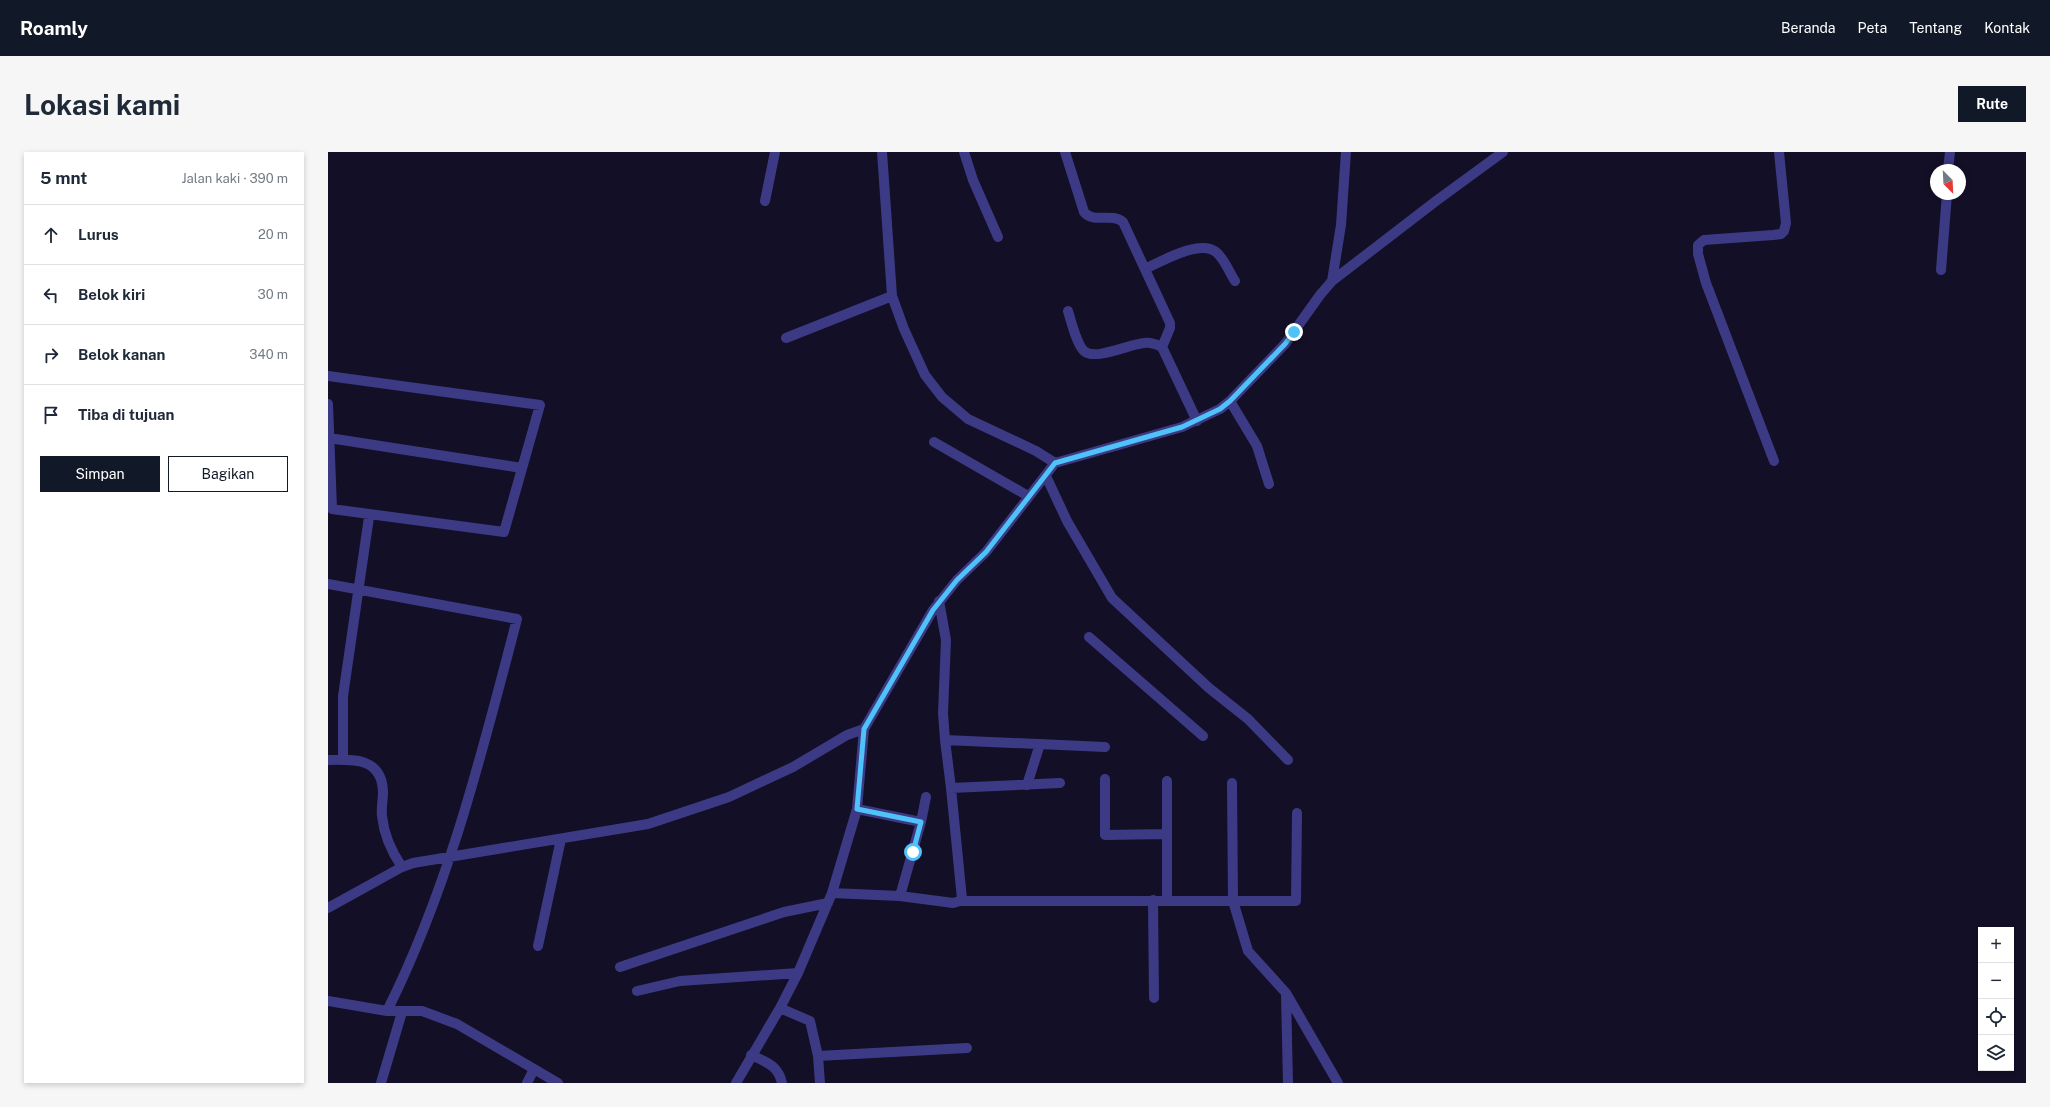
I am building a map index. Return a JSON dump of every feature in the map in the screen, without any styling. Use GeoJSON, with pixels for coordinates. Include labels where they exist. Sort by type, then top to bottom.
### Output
{"type":"FeatureCollection","features":[{"type":"Feature","properties":{"kind":"street"},"geometry":{"type":"LineString","coordinates":[[765,201],[775,152]]}},
{"type":"Feature","properties":{"kind":"street"},"geometry":{"type":"LineString","coordinates":[[882,152],[892,296],[904,329],[925,375],[942,397],[968,419],[1036,451],[1055,463]]}},
{"type":"Feature","properties":{"kind":"street"},"geometry":{"type":"LineString","coordinates":[[964,152],[973,180],[998,237]]}},
{"type":"Feature","properties":{"kind":"street"},"geometry":{"type":"LineString","coordinates":[[1065,152],[1084,212],[1087,216],[1093,218],[1112,217],[1118,218],[1123,222],[1170,323],[1170,328],[1162,347]]}},
{"type":"Feature","properties":{"kind":"street"},"geometry":{"type":"LineString","coordinates":[[1332,281],[1341,225],[1346,152]]}},
{"type":"Feature","properties":{"kind":"street"},"geometry":{"type":"LineString","coordinates":[[736,1083],[751,1055],[780,1008],[798,973],[832,893],[857,809],[864,729],[921,629],[940,601],[957,580],[986,552],[1055,463],[1182,427],[1220,409],[1230,401],[1285,344],[1320,295],[1332,281],[1436,201],[1504,152]]}},
{"type":"Feature","properties":{"kind":"street"},"geometry":{"type":"LineString","coordinates":[[1774,461],[1706,283],[1698,254],[1698,245],[1704,240],[1781,234],[1784,231],[1786,223],[1779,152]]}},
{"type":"Feature","properties":{"kind":"street"},"geometry":{"type":"LineString","coordinates":[[1949,164],[1950,152]]}},
{"type":"Feature","properties":{"kind":"street"},"geometry":{"type":"LineString","coordinates":[[1941,270],[1947,200]]}},
{"type":"Feature","properties":{"kind":"street"},"geometry":{"type":"LineString","coordinates":[[1145,269],[1190,250],[1202,247],[1210,248],[1218,252],[1235,281]]}},
{"type":"Feature","properties":{"kind":"street"},"geometry":{"type":"LineString","coordinates":[[786,338],[892,296]]}},
{"type":"Feature","properties":{"kind":"street"},"geometry":{"type":"LineString","coordinates":[[1068,311],[1084,352],[1090,354],[1102,354],[1144,343],[1152,343],[1162,347],[1197,421]]}},
{"type":"Feature","properties":{"kind":"street"},"geometry":{"type":"LineString","coordinates":[[328,376],[540,404],[504,532],[332,509],[328,404]]}},
{"type":"Feature","properties":{"kind":"street"},"geometry":{"type":"LineString","coordinates":[[1230,401],[1257,446],[1269,484]]}},
{"type":"Feature","properties":{"kind":"street"},"geometry":{"type":"LineString","coordinates":[[329,438],[522,468]]}},
{"type":"Feature","properties":{"kind":"street"},"geometry":{"type":"LineString","coordinates":[[934,442],[1028,496]]}},
{"type":"Feature","properties":{"kind":"street"},"geometry":{"type":"LineString","coordinates":[[1046,476],[1068,521],[1112,598],[1209,688],[1248,719],[1288,760]]}},
{"type":"Feature","properties":{"kind":"street"},"geometry":{"type":"LineString","coordinates":[[343,759],[343,696],[357,589],[369,517]]}},
{"type":"Feature","properties":{"kind":"street"},"geometry":{"type":"LineString","coordinates":[[328,584],[516,619],[478,772],[452,856],[406,974],[387,1011]]}},
{"type":"Feature","properties":{"kind":"street"},"geometry":{"type":"LineString","coordinates":[[940,601],[946,640],[943,713],[962,895],[960,901]]}},
{"type":"Feature","properties":{"kind":"street"},"geometry":{"type":"LineString","coordinates":[[1089,637],[1203,736]]}},
{"type":"Feature","properties":{"kind":"street"},"geometry":{"type":"LineString","coordinates":[[328,908],[402,867],[452,856],[648,824],[729,797],[793,767],[847,735],[864,729]]}},
{"type":"Feature","properties":{"kind":"street"},"geometry":{"type":"LineString","coordinates":[[945,740],[1105,747]]}},
{"type":"Feature","properties":{"kind":"street"},"geometry":{"type":"LineString","coordinates":[[1027,785],[1040,744]]}},
{"type":"Feature","properties":{"kind":"street"},"geometry":{"type":"LineString","coordinates":[[328,760],[360,760],[379,773],[382,780],[382,815],[387,842],[391,851],[402,867]]}},
{"type":"Feature","properties":{"kind":"street"},"geometry":{"type":"LineString","coordinates":[[1105,779],[1105,835],[1167,834]]}},
{"type":"Feature","properties":{"kind":"street"},"geometry":{"type":"LineString","coordinates":[[1167,781],[1167,900]]}},
{"type":"Feature","properties":{"kind":"street"},"geometry":{"type":"LineString","coordinates":[[951,788],[1060,783]]}},
{"type":"Feature","properties":{"kind":"street"},"geometry":{"type":"LineString","coordinates":[[1232,783],[1233,901],[1248,951],[1286,993],[1338,1083]]}},
{"type":"Feature","properties":{"kind":"street"},"geometry":{"type":"LineString","coordinates":[[900,896],[921,822],[926,797]]}},
{"type":"Feature","properties":{"kind":"street"},"geometry":{"type":"LineString","coordinates":[[857,809],[921,822]]}},
{"type":"Feature","properties":{"kind":"street"},"geometry":{"type":"LineString","coordinates":[[832,893],[900,896],[926,901],[953,903],[960,901],[1296,901],[1297,814]]}},
{"type":"Feature","properties":{"kind":"street"},"geometry":{"type":"LineString","coordinates":[[538,946],[561,839]]}},
{"type":"Feature","properties":{"kind":"street"},"geometry":{"type":"LineString","coordinates":[[1153,900],[1154,998]]}},
{"type":"Feature","properties":{"kind":"street"},"geometry":{"type":"LineString","coordinates":[[620,966],[784,912],[828,903]]}},
{"type":"Feature","properties":{"kind":"street"},"geometry":{"type":"LineString","coordinates":[[637,990],[680,981],[798,973]]}},
{"type":"Feature","properties":{"kind":"street"},"geometry":{"type":"LineString","coordinates":[[1286,993],[1288,1083]]}},
{"type":"Feature","properties":{"kind":"street"},"geometry":{"type":"LineString","coordinates":[[328,1001],[387,1011],[422,1011],[456,1024],[558,1083]]}},
{"type":"Feature","properties":{"kind":"street"},"geometry":{"type":"LineString","coordinates":[[780,1008],[810,1021],[818,1056],[820,1083]]}},
{"type":"Feature","properties":{"kind":"street"},"geometry":{"type":"LineString","coordinates":[[382,1083],[402,1012]]}},
{"type":"Feature","properties":{"kind":"street"},"geometry":{"type":"LineString","coordinates":[[818,1056],[967,1048]]}},
{"type":"Feature","properties":{"kind":"street"},"geometry":{"type":"LineString","coordinates":[[751,1055],[773,1065],[780,1074],[782,1083]]}},
{"type":"Feature","properties":{"kind":"street"},"geometry":{"type":"LineString","coordinates":[[527,1083],[534,1069]]}},
{"type":"Feature","properties":{"kind":"route"},"geometry":{"type":"LineString","coordinates":[[913,852],[921,822],[857,809],[864,729],[933,610],[957,580],[986,552],[1033,489],[1046,476],[1055,463],[1182,427],[1220,409],[1230,401],[1285,344],[1294,332]]}}]}
